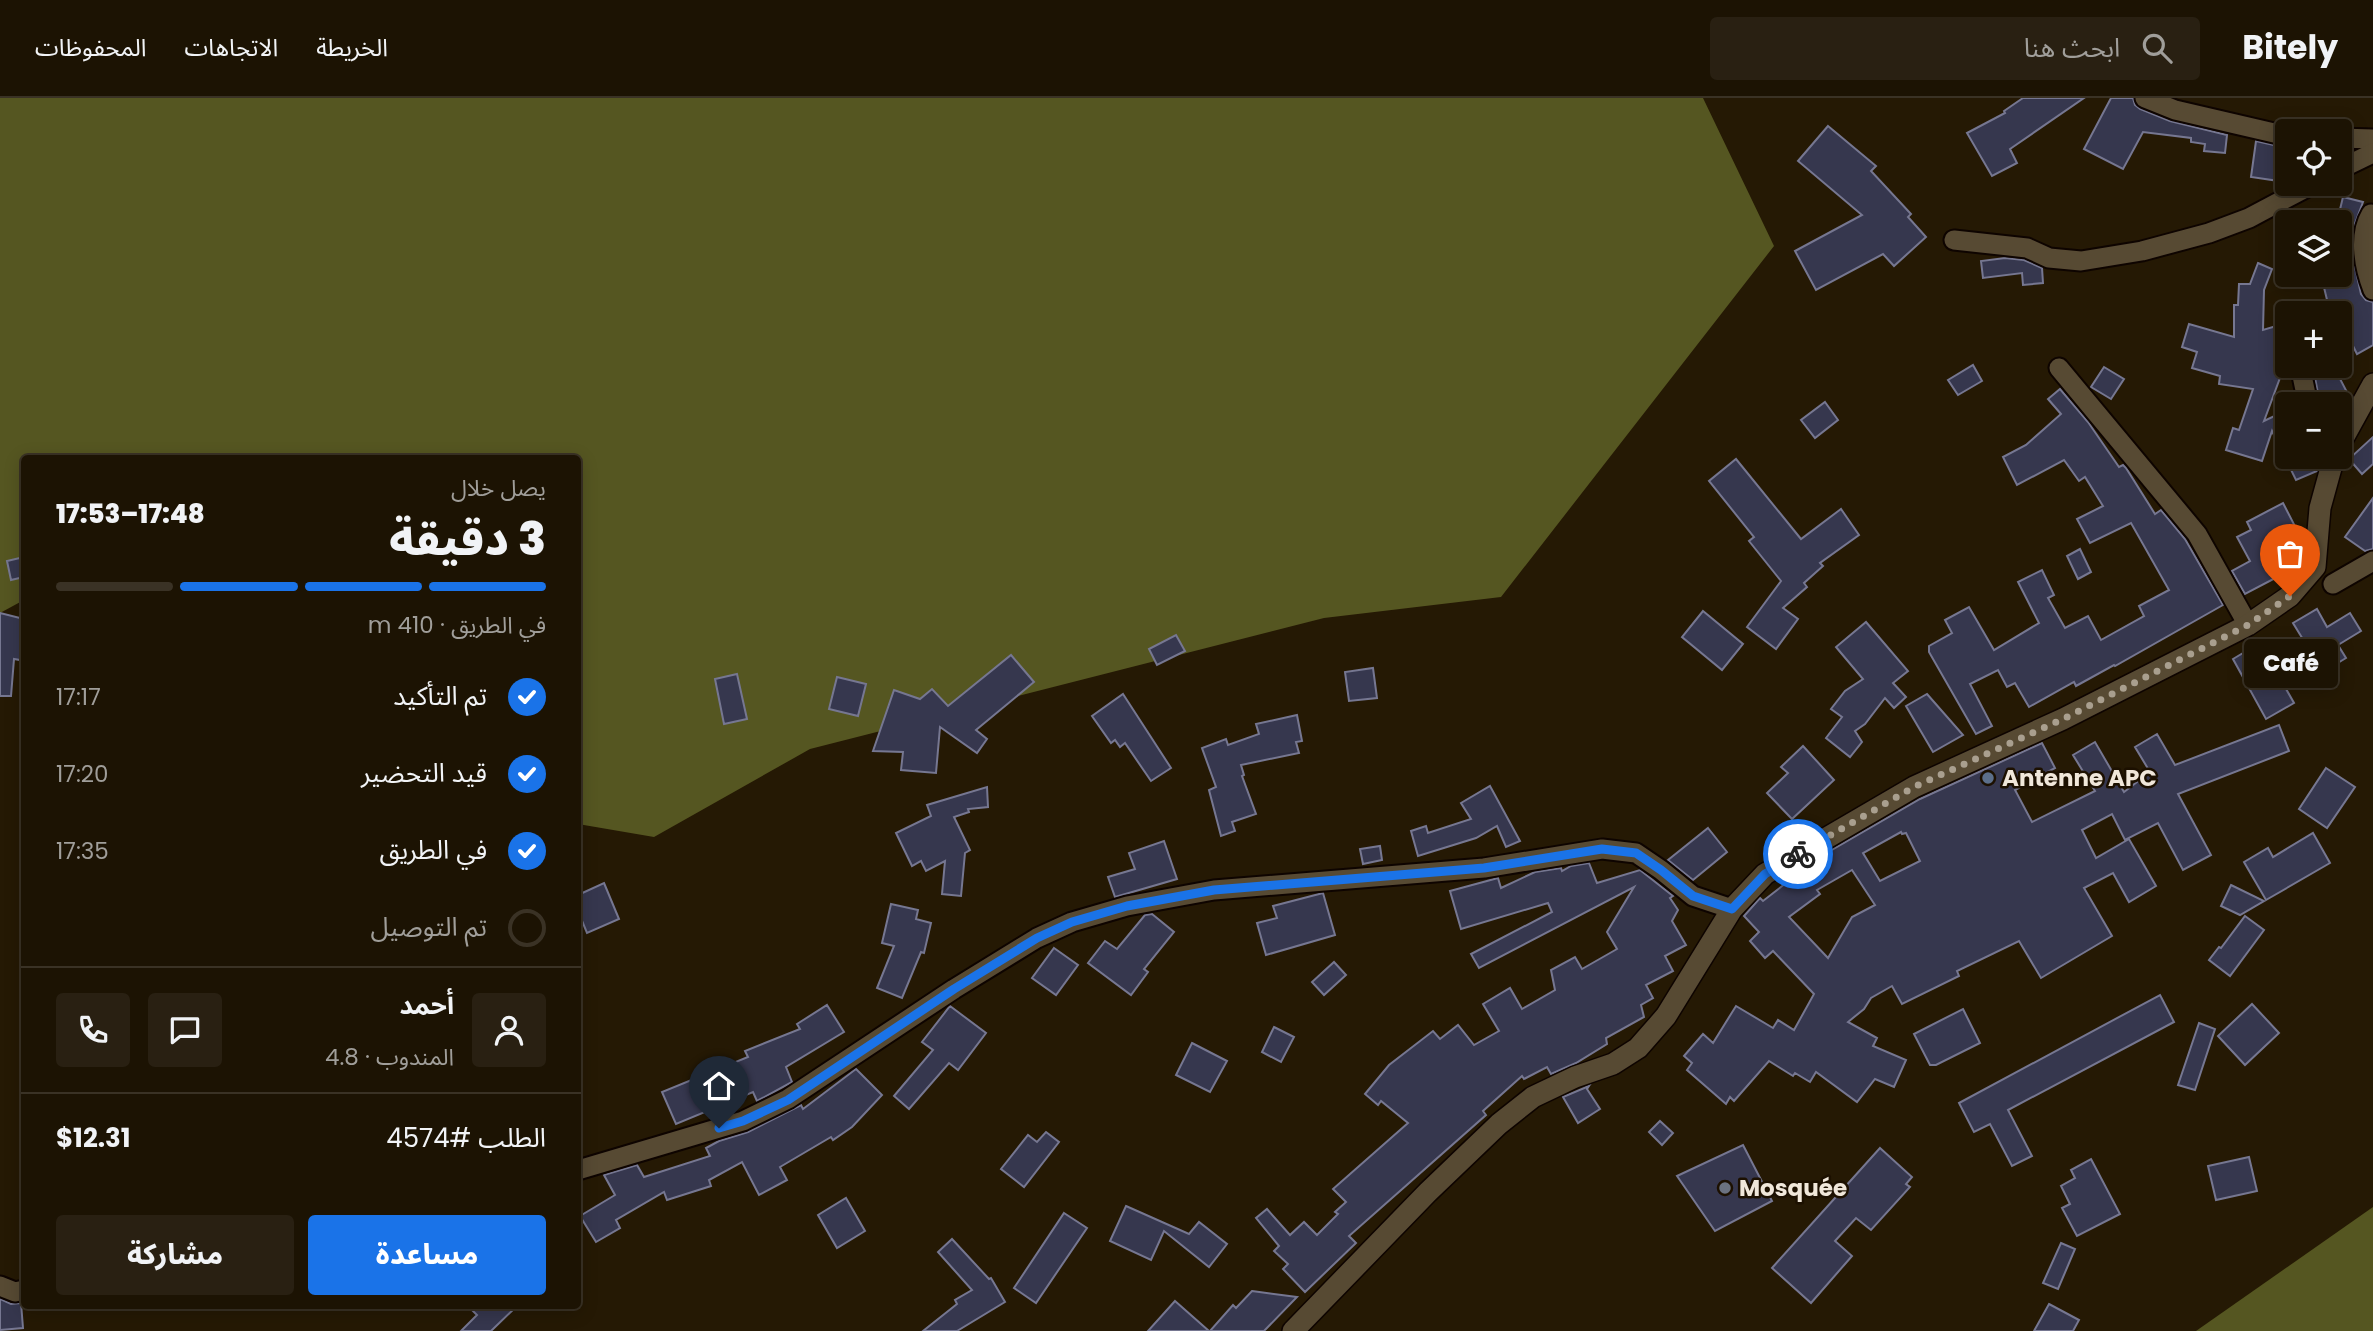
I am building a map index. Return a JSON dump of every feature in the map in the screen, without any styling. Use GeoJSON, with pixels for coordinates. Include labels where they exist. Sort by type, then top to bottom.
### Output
{"type":"FeatureCollection","features":[{"type":"Feature","properties":{"kind":"street"},"geometry":{"type":"LineString","coordinates":[[2145,98],[2175,110],[2275,133]]}},
{"type":"Feature","properties":{"kind":"street"},"geometry":{"type":"LineString","coordinates":[[2352,138],[2373,139]]}},
{"type":"Feature","properties":{"kind":"street"},"geometry":{"type":"LineString","coordinates":[[2352,163],[2373,153]]}},
{"type":"Feature","properties":{"kind":"street"},"geometry":{"type":"LineString","coordinates":[[1954,240],[2026,248],[2049,258],[2081,261],[2142,251],[2209,233],[2249,218],[2290,196]]}},
{"type":"Feature","properties":{"kind":"street"},"geometry":{"type":"LineString","coordinates":[[2371,214],[2366,222],[2364,247],[2373,290]]}},
{"type":"Feature","properties":{"kind":"street"},"geometry":{"type":"LineString","coordinates":[[2059,368],[2197,534],[2248,625]]}},
{"type":"Feature","properties":{"kind":"street"},"geometry":{"type":"LineString","coordinates":[[2352,422],[2373,384]]}},
{"type":"Feature","properties":{"kind":"street"},"geometry":{"type":"LineString","coordinates":[[1293,1331],[1428,1192],[1499,1124],[1533,1097],[1575,1077],[1613,1064],[1639,1048],[1666,1016],[1732,909],[1765,874],[1905,792],[2063,719],[2248,625],[2290,596],[2315,568],[2320,509],[2331,469]]}},
{"type":"Feature","properties":{"kind":"street"},"geometry":{"type":"LineString","coordinates":[[2333,584],[2373,561]]}},
{"type":"Feature","properties":{"kind":"street"},"geometry":{"type":"LineString","coordinates":[[581,1169],[743,1121],[788,1100],[954,989],[1037,938],[1072,922],[1127,906],[1214,890],[1484,868],[1602,849],[1636,853],[1693,896],[1732,909]]}},
{"type":"Feature","properties":{"kind":"street"},"geometry":{"type":"LineString","coordinates":[[0,1286],[15,1292],[21,1291]]}},
{"type":"Feature","properties":{"kind":"shaded area"},"geometry":{"type":"Polygon","coordinates":[[[0,98],[1703,98],[1774,246],[1501,597],[1324,618],[810,749],[654,837],[581,825],[581,455],[21,455],[21,602],[0,613],[0,98]]]}},
{"type":"Feature","properties":{"kind":"shaded area"},"geometry":{"type":"Polygon","coordinates":[[[2373,1207],[2373,1331],[2196,1331],[2373,1207]]]}},
{"type":"Feature","properties":{"kind":"building"},"geometry":{"type":"Polygon","coordinates":[[[2023,98],[2084,98],[2010,149],[2017,163],[1992,176],[1967,133],[2005,113],[2004,111],[2023,98]]]}},
{"type":"Feature","properties":{"kind":"building"},"geometry":{"type":"Polygon","coordinates":[[[2111,98],[2133,98],[2140,109],[2170,121],[2227,135],[2225,153],[2204,151],[2205,144],[2191,142],[2191,138],[2143,132],[2123,169],[2084,149],[2111,98]]]}},
{"type":"Feature","properties":{"kind":"building"},"geometry":{"type":"Polygon","coordinates":[[[1828,126],[1876,166],[1871,171],[1911,214],[1908,217],[1926,237],[1894,266],[1883,254],[1816,290],[1795,251],[1862,215],[1798,161],[1828,126]]]}},
{"type":"Feature","properties":{"kind":"building"},"geometry":{"type":"Polygon","coordinates":[[[2256,141],[2275,145],[2275,180],[2251,177],[2256,141]]]}},
{"type":"Feature","properties":{"kind":"building"},"geometry":{"type":"Polygon","coordinates":[[[2343,197],[2363,202],[2353,229],[2352,253],[2352,210],[2340,210],[2343,197]]]}},
{"type":"Feature","properties":{"kind":"building"},"geometry":{"type":"Polygon","coordinates":[[[2352,253],[2361,294],[2366,300],[2373,302],[2373,345],[2357,354],[2352,344],[2352,301],[2327,301],[2324,287],[2352,287],[2352,253]]]}},
{"type":"Feature","properties":{"kind":"building"},"geometry":{"type":"Polygon","coordinates":[[[2005,258],[2024,260],[2042,268],[2043,283],[2023,285],[2022,273],[1983,278],[1981,261],[2005,258]]]}},
{"type":"Feature","properties":{"kind":"building"},"geometry":{"type":"Polygon","coordinates":[[[2258,263],[2272,269],[2264,290],[2263,330],[2275,326],[2275,378],[2280,378],[2264,421],[2275,416],[2275,437],[2272,431],[2262,461],[2226,450],[2233,428],[2239,430],[2253,389],[2219,384],[2220,376],[2192,368],[2197,352],[2182,347],[2189,324],[2234,337],[2234,305],[2238,305],[2239,284],[2250,284],[2258,263]]]}},
{"type":"Feature","properties":{"kind":"building"},"geometry":{"type":"Polygon","coordinates":[[[1973,365],[1982,381],[1958,395],[1948,380],[1973,365]]]}},
{"type":"Feature","properties":{"kind":"building"},"geometry":{"type":"Polygon","coordinates":[[[2104,367],[2124,379],[2111,399],[2091,387],[2104,367]]]}},
{"type":"Feature","properties":{"kind":"building"},"geometry":{"type":"Polygon","coordinates":[[[2315,378],[2340,378],[2347,392],[2318,392],[2315,378]]]}},
{"type":"Feature","properties":{"kind":"building"},"geometry":{"type":"Polygon","coordinates":[[[2060,389],[2088,422],[2119,467],[2123,465],[2126,468],[2155,514],[2161,510],[2185,539],[2223,605],[2115,666],[2076,686],[2074,682],[2029,707],[2015,683],[2007,687],[1998,670],[1970,684],[1992,726],[1976,734],[1929,652],[1929,646],[1952,633],[1945,620],[1969,607],[1994,650],[2039,623],[2018,582],[2042,570],[2054,595],[2048,598],[2065,628],[2088,616],[2101,640],[2144,616],[2139,606],[2169,590],[2131,523],[2090,543],[2077,519],[2103,506],[2085,477],[2079,481],[2064,460],[2017,485],[2003,457],[2026,445],[2061,414],[2048,399],[2060,389]]]}},
{"type":"Feature","properties":{"kind":"building"},"geometry":{"type":"Polygon","coordinates":[[[1825,402],[1838,420],[1815,438],[1801,420],[1825,402]]]}},
{"type":"Feature","properties":{"kind":"building"},"geometry":{"type":"Polygon","coordinates":[[[2373,437],[2373,464],[2362,474],[2352,462],[2352,456],[2373,437]]]}},
{"type":"Feature","properties":{"kind":"building"},"geometry":{"type":"Polygon","coordinates":[[[1736,459],[1801,539],[1841,509],[1859,535],[1820,563],[1823,566],[1804,583],[1807,587],[1783,608],[1798,619],[1776,649],[1747,627],[1781,581],[1749,541],[1754,537],[1709,481],[1736,459]]]}},
{"type":"Feature","properties":{"kind":"building"},"geometry":{"type":"Polygon","coordinates":[[[2291,469],[2317,471],[2296,480],[2291,469]]]}},
{"type":"Feature","properties":{"kind":"building"},"geometry":{"type":"Polygon","coordinates":[[[2373,498],[2373,549],[2365,551],[2345,537],[2373,498]]]}},
{"type":"Feature","properties":{"kind":"building"},"geometry":{"type":"Polygon","coordinates":[[[2283,503],[2301,538],[2286,545],[2291,555],[2277,562],[2283,574],[2245,594],[2232,571],[2250,561],[2237,537],[2251,530],[2247,522],[2283,503]]]}},
{"type":"Feature","properties":{"kind":"building"},"geometry":{"type":"Polygon","coordinates":[[[2080,549],[2091,572],[2078,579],[2067,556],[2080,549]]]}},
{"type":"Feature","properties":{"kind":"building"},"geometry":{"type":"Polygon","coordinates":[[[21,558],[21,578],[11,580],[7,561],[21,558]]]}},
{"type":"Feature","properties":{"kind":"building"},"geometry":{"type":"Polygon","coordinates":[[[2317,609],[2327,627],[2350,613],[2361,631],[2338,645],[2346,658],[2323,672],[2293,623],[2317,609]]]}},
{"type":"Feature","properties":{"kind":"building"},"geometry":{"type":"Polygon","coordinates":[[[1703,611],[1743,644],[1722,670],[1682,637],[1703,611]]]}},
{"type":"Feature","properties":{"kind":"building"},"geometry":{"type":"Polygon","coordinates":[[[0,613],[21,618],[21,656],[20,660],[14,659],[11,696],[0,696],[0,613]]]}},
{"type":"Feature","properties":{"kind":"building"},"geometry":{"type":"Polygon","coordinates":[[[1866,622],[1908,671],[1893,683],[1906,697],[1894,708],[1885,698],[1865,724],[1855,731],[1862,742],[1850,757],[1826,738],[1842,717],[1831,709],[1845,691],[1863,679],[1836,647],[1866,622]]]}},
{"type":"Feature","properties":{"kind":"building"},"geometry":{"type":"Polygon","coordinates":[[[1176,635],[1185,651],[1157,665],[1149,649],[1176,635]]]}},
{"type":"Feature","properties":{"kind":"building"},"geometry":{"type":"Polygon","coordinates":[[[2260,643],[2294,703],[2266,719],[2233,659],[2260,643]]]}},
{"type":"Feature","properties":{"kind":"building"},"geometry":{"type":"Polygon","coordinates":[[[1011,655],[1034,682],[976,730],[987,739],[977,753],[940,727],[936,773],[901,770],[903,752],[873,751],[894,690],[920,699],[932,689],[948,706],[1011,655]]]}},
{"type":"Feature","properties":{"kind":"building"},"geometry":{"type":"Polygon","coordinates":[[[1373,668],[1377,698],[1349,701],[1345,672],[1373,668]]]}},
{"type":"Feature","properties":{"kind":"building"},"geometry":{"type":"Polygon","coordinates":[[[737,674],[747,719],[724,724],[715,679],[737,674]]]}},
{"type":"Feature","properties":{"kind":"building"},"geometry":{"type":"Polygon","coordinates":[[[837,677],[866,684],[858,716],[829,709],[837,677]]]}},
{"type":"Feature","properties":{"kind":"building"},"geometry":{"type":"Polygon","coordinates":[[[1123,694],[1171,768],[1151,781],[1125,743],[1120,747],[1115,740],[1111,743],[1092,716],[1123,694]]]}},
{"type":"Feature","properties":{"kind":"building"},"geometry":{"type":"Polygon","coordinates":[[[1927,694],[1963,735],[1933,752],[1906,706],[1927,694]]]}},
{"type":"Feature","properties":{"kind":"building"},"geometry":{"type":"Polygon","coordinates":[[[1297,715],[1302,741],[1296,742],[1299,753],[1241,765],[1242,776],[1256,814],[1232,822],[1235,831],[1221,836],[1209,790],[1216,787],[1202,748],[1226,739],[1228,745],[1259,734],[1256,724],[1297,715]]]}},
{"type":"Feature","properties":{"kind":"building"},"geometry":{"type":"Polygon","coordinates":[[[2279,725],[2289,751],[2178,794],[2211,855],[2183,870],[2158,823],[2125,840],[2112,814],[2082,830],[2096,858],[2129,839],[2156,886],[2129,902],[2113,873],[2084,888],[2112,936],[2041,978],[2019,941],[1957,971],[1959,976],[1902,1004],[1892,986],[1871,998],[1864,1009],[1848,1022],[1877,1038],[1873,1046],[1906,1060],[1894,1087],[1875,1079],[1857,1102],[1816,1072],[1810,1082],[1795,1073],[1793,1076],[1769,1061],[1734,1101],[1730,1097],[1726,1104],[1687,1070],[1692,1063],[1684,1056],[1703,1034],[1713,1043],[1736,1006],[1773,1028],[1778,1020],[1794,1030],[1814,994],[1773,951],[1765,958],[1750,941],[1759,932],[1744,916],[1760,898],[1763,901],[1818,858],[1920,799],[2042,743],[2055,768],[2015,790],[2032,822],[2095,791],[2073,755],[2095,742],[2124,792],[2150,772],[2135,747],[2157,734],[2175,765],[2279,725]],[[1901,832],[1863,853],[1880,881],[1920,861],[1906,833],[1901,832]],[[1852,870],[1817,890],[1820,894],[1789,917],[1828,958],[1852,917],[1875,905],[1852,870]]]}},
{"type":"Feature","properties":{"kind":"building"},"geometry":{"type":"Polygon","coordinates":[[[1803,746],[1834,780],[1792,819],[1767,793],[1788,773],[1781,767],[1803,746]]]}},
{"type":"Feature","properties":{"kind":"building"},"geometry":{"type":"Polygon","coordinates":[[[2326,768],[2355,787],[2327,828],[2299,809],[2326,768]]]}},
{"type":"Feature","properties":{"kind":"building"},"geometry":{"type":"Polygon","coordinates":[[[1490,786],[1520,841],[1506,847],[1497,826],[1476,838],[1418,856],[1411,831],[1426,826],[1428,833],[1471,819],[1461,803],[1490,786]]]}},
{"type":"Feature","properties":{"kind":"building"},"geometry":{"type":"Polygon","coordinates":[[[987,787],[988,807],[968,809],[969,812],[954,817],[970,850],[965,853],[961,896],[942,894],[945,861],[926,871],[921,861],[912,866],[896,833],[931,816],[927,805],[987,787]]]}},
{"type":"Feature","properties":{"kind":"building"},"geometry":{"type":"Polygon","coordinates":[[[1708,828],[1727,852],[1693,880],[1668,860],[1708,828]]]}},
{"type":"Feature","properties":{"kind":"building"},"geometry":{"type":"Polygon","coordinates":[[[2313,833],[2330,863],[2266,900],[2244,862],[2268,848],[2273,857],[2313,833]]]}},
{"type":"Feature","properties":{"kind":"building"},"geometry":{"type":"Polygon","coordinates":[[[1164,841],[1177,879],[1115,897],[1108,877],[1135,869],[1129,853],[1164,841]]]}},
{"type":"Feature","properties":{"kind":"building"},"geometry":{"type":"Polygon","coordinates":[[[1380,846],[1382,860],[1363,864],[1360,849],[1380,846]]]}},
{"type":"Feature","properties":{"kind":"building"},"geometry":{"type":"Polygon","coordinates":[[[1589,863],[1597,883],[1640,870],[1673,896],[1670,898],[1678,910],[1672,921],[1686,945],[1665,956],[1673,971],[1646,985],[1653,998],[1641,1005],[1644,1017],[1606,1038],[1607,1044],[1576,1063],[1551,1074],[1547,1067],[1524,1079],[1522,1076],[1483,1111],[1486,1115],[1349,1236],[1356,1243],[1305,1292],[1283,1269],[1288,1264],[1274,1251],[1279,1246],[1256,1218],[1267,1209],[1290,1235],[1304,1222],[1317,1235],[1346,1202],[1333,1189],[1408,1123],[1381,1101],[1378,1105],[1365,1094],[1389,1065],[1433,1031],[1440,1039],[1458,1025],[1474,1045],[1499,1031],[1483,1004],[1510,988],[1522,1009],[1555,990],[1551,970],[1575,957],[1582,969],[1617,949],[1607,932],[1634,887],[1479,968],[1471,954],[1552,912],[1548,903],[1461,929],[1450,891],[1498,878],[1501,888],[1535,872],[1561,868],[1562,871],[1571,866],[1589,863]]]}},
{"type":"Feature","properties":{"kind":"building"},"geometry":{"type":"Polygon","coordinates":[[[604,883],[619,919],[587,933],[581,918],[581,894],[604,883]]]}},
{"type":"Feature","properties":{"kind":"building"},"geometry":{"type":"Polygon","coordinates":[[[2231,885],[2264,901],[2240,915],[2221,906],[2231,885]]]}},
{"type":"Feature","properties":{"kind":"building"},"geometry":{"type":"Polygon","coordinates":[[[1323,893],[1335,935],[1266,955],[1257,923],[1277,918],[1273,906],[1323,893]]]}},
{"type":"Feature","properties":{"kind":"building"},"geometry":{"type":"Polygon","coordinates":[[[891,904],[918,910],[916,919],[931,923],[924,953],[921,952],[902,998],[877,988],[894,946],[882,943],[891,904]]]}},
{"type":"Feature","properties":{"kind":"building"},"geometry":{"type":"Polygon","coordinates":[[[1152,914],[1174,932],[1144,969],[1148,972],[1131,995],[1088,963],[1105,941],[1117,949],[1145,915],[1152,914]]]}},
{"type":"Feature","properties":{"kind":"building"},"geometry":{"type":"Polygon","coordinates":[[[2245,916],[2264,930],[2230,976],[2209,960],[2245,916]]]}},
{"type":"Feature","properties":{"kind":"building"},"geometry":{"type":"Polygon","coordinates":[[[1054,948],[1078,965],[1056,995],[1032,978],[1054,948]]]}},
{"type":"Feature","properties":{"kind":"building"},"geometry":{"type":"Polygon","coordinates":[[[1334,962],[1346,975],[1324,995],[1312,982],[1334,962]]]}},
{"type":"Feature","properties":{"kind":"building"},"geometry":{"type":"Polygon","coordinates":[[[2160,995],[2174,1022],[2008,1110],[2032,1156],[2012,1166],[1990,1124],[1974,1132],[1959,1103],[2160,995]]]}},
{"type":"Feature","properties":{"kind":"building"},"geometry":{"type":"Polygon","coordinates":[[[2252,1004],[2279,1033],[2245,1065],[2218,1036],[2252,1004]]]}},
{"type":"Feature","properties":{"kind":"building"},"geometry":{"type":"Polygon","coordinates":[[[827,1005],[844,1032],[786,1067],[792,1082],[757,1101],[753,1092],[676,1124],[662,1092],[748,1057],[745,1051],[800,1029],[797,1024],[827,1005]]]}},
{"type":"Feature","properties":{"kind":"building"},"geometry":{"type":"Polygon","coordinates":[[[950,1006],[986,1033],[958,1070],[949,1063],[909,1109],[894,1096],[933,1050],[922,1042],[950,1006]]]}},
{"type":"Feature","properties":{"kind":"building"},"geometry":{"type":"Polygon","coordinates":[[[1963,1009],[1980,1043],[1936,1065],[1930,1065],[1914,1034],[1963,1009]]]}},
{"type":"Feature","properties":{"kind":"building"},"geometry":{"type":"Polygon","coordinates":[[[2199,1023],[2215,1029],[2195,1090],[2178,1085],[2199,1023]]]}},
{"type":"Feature","properties":{"kind":"building"},"geometry":{"type":"Polygon","coordinates":[[[1274,1027],[1294,1037],[1281,1062],[1262,1052],[1274,1027]]]}},
{"type":"Feature","properties":{"kind":"building"},"geometry":{"type":"Polygon","coordinates":[[[1192,1043],[1227,1061],[1210,1092],[1176,1075],[1192,1043]]]}},
{"type":"Feature","properties":{"kind":"building"},"geometry":{"type":"Polygon","coordinates":[[[856,1069],[882,1095],[852,1127],[833,1140],[831,1137],[780,1167],[787,1180],[759,1195],[742,1162],[709,1180],[711,1186],[667,1200],[664,1192],[616,1220],[620,1228],[596,1242],[581,1218],[615,1195],[604,1175],[637,1165],[644,1177],[710,1156],[706,1148],[719,1141],[748,1132],[801,1105],[803,1109],[856,1069]]]}},
{"type":"Feature","properties":{"kind":"building"},"geometry":{"type":"Polygon","coordinates":[[[1589,1086],[1587,1089],[1600,1109],[1578,1123],[1563,1097],[1589,1086]]]}},
{"type":"Feature","properties":{"kind":"building"},"geometry":{"type":"Polygon","coordinates":[[[1660,1121],[1673,1133],[1662,1145],[1649,1132],[1660,1121]]]}},
{"type":"Feature","properties":{"kind":"building"},"geometry":{"type":"Polygon","coordinates":[[[1046,1132],[1059,1142],[1024,1187],[1001,1169],[1028,1135],[1037,1142],[1046,1132]]]}},
{"type":"Feature","properties":{"kind":"building","name":"Mosquée"},"geometry":{"type":"Polygon","coordinates":[[[1743,1145],[1772,1201],[1715,1231],[1677,1176],[1743,1145]]]}},
{"type":"Feature","properties":{"kind":"building"},"geometry":{"type":"Polygon","coordinates":[[[1880,1148],[1912,1177],[1906,1184],[1910,1187],[1871,1230],[1856,1218],[1835,1241],[1852,1256],[1811,1303],[1772,1268],[1880,1148]]]}},
{"type":"Feature","properties":{"kind":"building"},"geometry":{"type":"Polygon","coordinates":[[[2249,1157],[2257,1191],[2216,1200],[2208,1166],[2249,1157]]]}},
{"type":"Feature","properties":{"kind":"building"},"geometry":{"type":"Polygon","coordinates":[[[2091,1159],[2120,1214],[2077,1236],[2062,1208],[2070,1204],[2061,1186],[2075,1178],[2071,1170],[2091,1159]]]}},
{"type":"Feature","properties":{"kind":"building"},"geometry":{"type":"Polygon","coordinates":[[[846,1198],[865,1231],[837,1248],[818,1215],[846,1198]]]}},
{"type":"Feature","properties":{"kind":"building"},"geometry":{"type":"Polygon","coordinates":[[[1126,1206],[1189,1234],[1199,1222],[1227,1244],[1209,1267],[1164,1231],[1151,1260],[1110,1241],[1126,1206]]]}},
{"type":"Feature","properties":{"kind":"building"},"geometry":{"type":"Polygon","coordinates":[[[1064,1213],[1087,1228],[1036,1303],[1014,1288],[1064,1213]]]}},
{"type":"Feature","properties":{"kind":"building"},"geometry":{"type":"Polygon","coordinates":[[[952,1239],[989,1279],[991,1278],[1005,1302],[957,1331],[923,1331],[957,1304],[955,1300],[972,1290],[938,1252],[952,1239]]]}},
{"type":"Feature","properties":{"kind":"building"},"geometry":{"type":"Polygon","coordinates":[[[2061,1243],[2075,1249],[2058,1289],[2043,1283],[2061,1243]]]}},
{"type":"Feature","properties":{"kind":"building"},"geometry":{"type":"Polygon","coordinates":[[[1252,1291],[1297,1297],[1264,1331],[1210,1331],[1233,1305],[1236,1308],[1252,1291]]]}},
{"type":"Feature","properties":{"kind":"building"},"geometry":{"type":"Polygon","coordinates":[[[0,1299],[11,1304],[21,1303],[23,1328],[0,1330],[0,1299]]]}},
{"type":"Feature","properties":{"kind":"building"},"geometry":{"type":"Polygon","coordinates":[[[1175,1301],[1209,1331],[1148,1331],[1175,1301]]]}},
{"type":"Feature","properties":{"kind":"building"},"geometry":{"type":"Polygon","coordinates":[[[2049,1304],[2079,1320],[2073,1331],[2034,1331],[2049,1304]]]}},
{"type":"Feature","properties":{"kind":"building"},"geometry":{"type":"Polygon","coordinates":[[[471,1309],[514,1309],[491,1331],[461,1331],[477,1315],[471,1309]]]}},
{"type":"Feature","properties":{"kind":"way so far"},"geometry":{"type":"LineString","coordinates":[[1798,854],[1914,787],[2063,719],[2248,625],[2290,596]]}},
{"type":"Feature","properties":{"kind":"place","name":"Café"},"geometry":{"type":"Point","coordinates":[2290,596]}},
{"type":"Feature","properties":{"kind":"place","name":"Antenne APC"},"geometry":{"type":"Point","coordinates":[1988,778]}},
{"type":"Feature","properties":{"kind":"place","name":"Mosquée"},"geometry":{"type":"Point","coordinates":[1725,1188]}},
{"type":"Feature","properties":{"kind":"route"},"geometry":{"type":"LineString","coordinates":[[719,1128],[743,1121],[788,1100],[954,989],[1037,938],[1072,922],[1127,906],[1214,890],[1484,868],[1602,849],[1636,853],[1693,896],[1732,909],[1765,874],[1798,854]]}}]}
